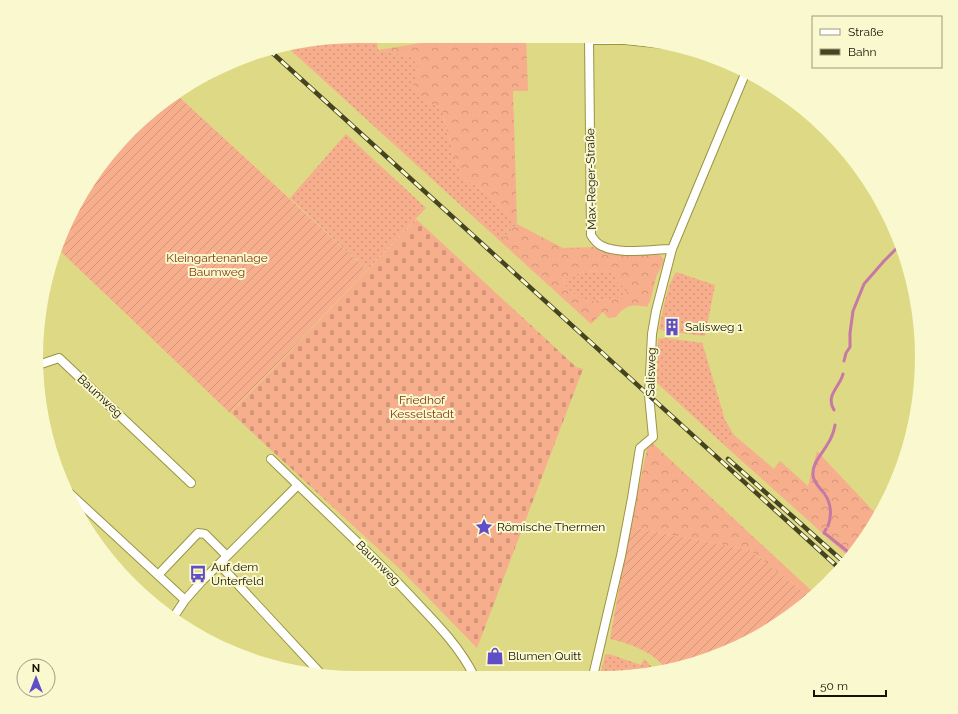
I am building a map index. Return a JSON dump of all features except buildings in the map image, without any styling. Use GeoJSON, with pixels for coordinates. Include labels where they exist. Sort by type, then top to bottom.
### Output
{"type":"FeatureCollection","features":[{"type":"Feature","properties":{"kind":"street","name":"Max-Reger-Straße"},"geometry":{"type":"LineString","coordinates":[[589,43],[591,235],[595,242],[612,250],[672,249]]}},
{"type":"Feature","properties":{"kind":"street","name":"Salisweg"},"geometry":{"type":"LineString","coordinates":[[594,671],[621,556],[640,448],[653,437],[649,394],[652,334],[656,311],[672,249],[744,77]]}},
{"type":"Feature","properties":{"kind":"street","name":"Baumweg"},"geometry":{"type":"LineString","coordinates":[[43,363],[60,358],[191,483]]}},
{"type":"Feature","properties":{"kind":"street","name":"Baumweg"},"geometry":{"type":"LineString","coordinates":[[271,459],[408,593],[452,644],[471,671]]}},
{"type":"Feature","properties":{"kind":"street"},"geometry":{"type":"LineString","coordinates":[[176,613],[185,600],[219,564],[298,486]]}},
{"type":"Feature","properties":{"kind":"street"},"geometry":{"type":"LineString","coordinates":[[78,501],[185,600]]}},
{"type":"Feature","properties":{"kind":"street"},"geometry":{"type":"LineString","coordinates":[[158,575],[198,533],[205,534],[227,556]]}},
{"type":"Feature","properties":{"kind":"street"},"geometry":{"type":"LineString","coordinates":[[219,564],[316,668]]}},
{"type":"Feature","properties":{"kind":"green space"},"geometry":{"type":"Polygon","coordinates":[[[377,43],[378,50],[411,57],[419,67],[425,102],[441,107],[461,176],[488,194],[517,224],[500,241],[291,50],[336,44],[377,43]]]}},
{"type":"Feature","properties":{"kind":"green space"},"geometry":{"type":"Polygon","coordinates":[[[421,43],[526,43],[528,91],[513,91],[517,224],[488,194],[461,176],[441,107],[425,102],[413,86],[419,67],[411,57],[378,50],[421,43]]]}},
{"type":"Feature","properties":{"kind":"green space","name":"Kleingartenanlage Baumweg"},"geometry":{"type":"Polygon","coordinates":[[[180,98],[367,270],[230,413],[61,252],[75,218],[85,200],[108,166],[135,135],[150,121],[180,98]]]}},
{"type":"Feature","properties":{"kind":"green space"},"geometry":{"type":"Polygon","coordinates":[[[346,134],[426,208],[367,270],[290,198],[346,134]]]}},
{"type":"Feature","properties":{"kind":"green space","name":"Friedhof Kesselstadt"},"geometry":{"type":"Polygon","coordinates":[[[416,219],[576,367],[583,369],[477,648],[401,570],[231,413],[416,219]]]}},
{"type":"Feature","properties":{"kind":"green space"},"geometry":{"type":"Polygon","coordinates":[[[517,224],[563,248],[593,247],[603,251],[613,252],[653,252],[660,255],[664,260],[657,275],[651,299],[647,307],[629,306],[616,317],[608,318],[603,312],[591,324],[500,241],[517,224]],[[611,270],[587,272],[568,276],[563,281],[567,288],[583,302],[618,298],[628,291],[616,281],[611,270]]]}},
{"type":"Feature","properties":{"kind":"green space"},"geometry":{"type":"Polygon","coordinates":[[[612,270],[628,291],[618,298],[583,302],[567,288],[563,281],[568,276],[587,272],[612,270]]]}},
{"type":"Feature","properties":{"kind":"green space"},"geometry":{"type":"Polygon","coordinates":[[[676,272],[715,285],[705,336],[659,329],[667,292],[676,272]]]}},
{"type":"Feature","properties":{"kind":"green space"},"geometry":{"type":"Polygon","coordinates":[[[666,338],[703,343],[725,420],[734,435],[722,443],[657,383],[658,339],[666,338]]]}},
{"type":"Feature","properties":{"kind":"green space"},"geometry":{"type":"Polygon","coordinates":[[[734,435],[774,469],[780,461],[808,486],[817,451],[874,512],[845,554],[722,443],[734,435]]]}},
{"type":"Feature","properties":{"kind":"green space"},"geometry":{"type":"Polygon","coordinates":[[[649,440],[811,590],[806,594],[750,550],[630,527],[649,440]]]}},
{"type":"Feature","properties":{"kind":"green space"},"geometry":{"type":"Polygon","coordinates":[[[630,527],[750,550],[806,594],[775,618],[740,639],[702,654],[662,665],[654,657],[641,649],[610,639],[630,527]]]}},
{"type":"Feature","properties":{"kind":"green space"},"geometry":{"type":"Polygon","coordinates":[[[609,654],[641,665],[644,659],[652,667],[601,671],[605,655],[609,654]]]}},
{"type":"Feature","properties":{"kind":"waterway"},"geometry":{"type":"LineString","coordinates":[[844,361],[846,353],[850,347],[853,311],[864,284],[896,249]]}},
{"type":"Feature","properties":{"kind":"waterway"},"geometry":{"type":"LineString","coordinates":[[834,410],[831,400],[832,395],[843,374]]}},
{"type":"Feature","properties":{"kind":"waterway"},"geometry":{"type":"LineString","coordinates":[[828,526],[830,518],[829,505],[824,493],[814,480],[813,471],[816,463],[830,440],[835,425]]}},
{"type":"Feature","properties":{"kind":"waterway"},"geometry":{"type":"LineString","coordinates":[[826,529],[824,533],[847,551]]}},
{"type":"Feature","properties":{"kind":"railway"},"geometry":{"type":"LineString","coordinates":[[274,55],[836,565]]}},
{"type":"Feature","properties":{"kind":"railway"},"geometry":{"type":"LineString","coordinates":[[728,459],[841,559]]}},
{"type":"Feature","properties":{"kind":"place","name":"Salisweg 1"},"geometry":{"type":"Point","coordinates":[672,327]}},
{"type":"Feature","properties":{"kind":"place","name":"Römische Thermen"},"geometry":{"type":"Point","coordinates":[484,527]}},
{"type":"Feature","properties":{"kind":"place","name":"Auf dem Unterfeld"},"geometry":{"type":"Point","coordinates":[198,574]}},
{"type":"Feature","properties":{"kind":"place","name":"Blumen Quitt"},"geometry":{"type":"Point","coordinates":[495,656]}}]}
